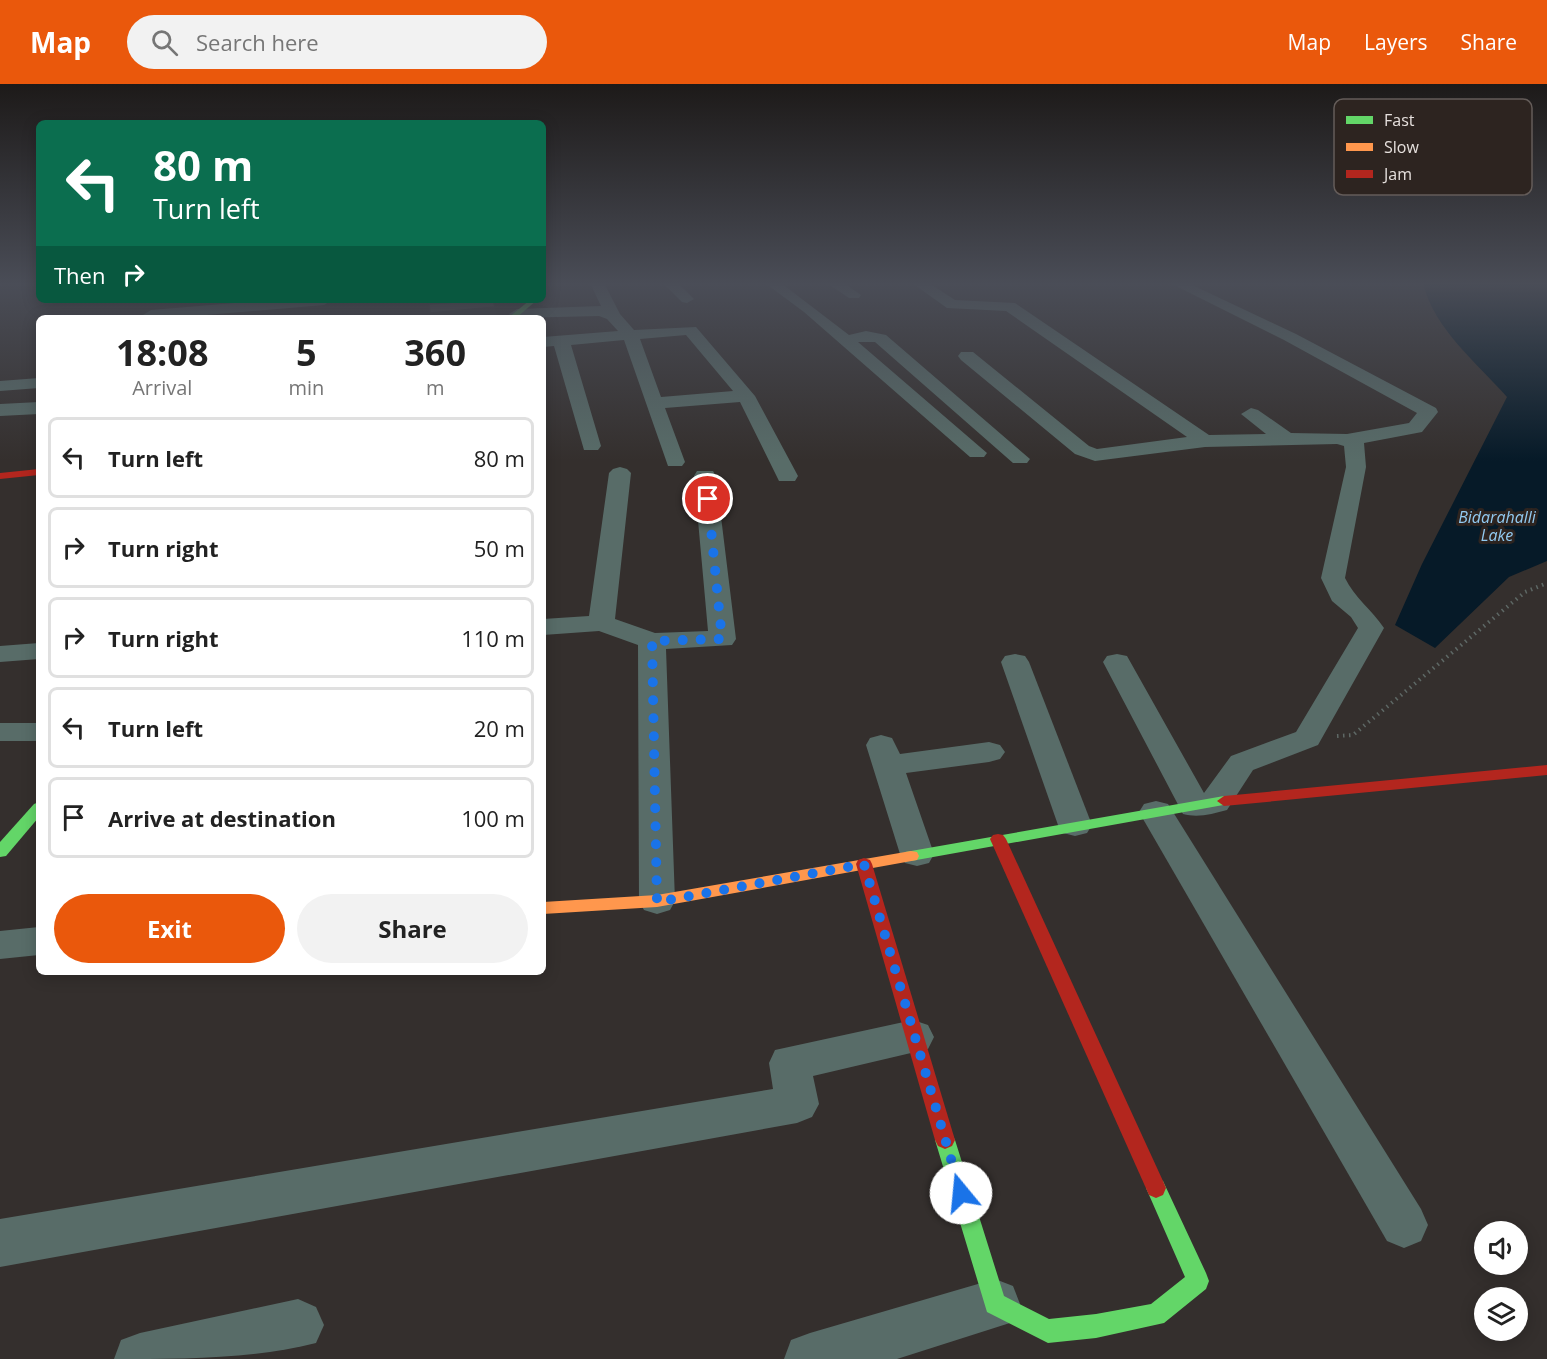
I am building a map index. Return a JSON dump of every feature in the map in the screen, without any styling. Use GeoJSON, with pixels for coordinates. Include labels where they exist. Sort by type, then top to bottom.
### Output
{"type":"FeatureCollection","features":[{"type":"Feature","properties":{"kind":"street"},"geometry":{"type":"LineString","coordinates":[[553,342],[591,446]]}},
{"type":"Feature","properties":{"kind":"street"},"geometry":{"type":"LineString","coordinates":[[633,342],[675,462]]}},
{"type":"Feature","properties":{"kind":"street"},"geometry":{"type":"LineString","coordinates":[[701,342],[746,396],[787,476]]}},
{"type":"Feature","properties":{"kind":"street"},"geometry":{"type":"LineString","coordinates":[[849,342],[977,453]]}},
{"type":"Feature","properties":{"kind":"street"},"geometry":{"type":"LineString","coordinates":[[885,342],[1020,459]]}},
{"type":"Feature","properties":{"kind":"street"},"geometry":{"type":"LineString","coordinates":[[1063,342],[1205,441]]}},
{"type":"Feature","properties":{"kind":"street"},"geometry":{"type":"LineString","coordinates":[[967,356],[1082,450],[1095,455],[1205,441],[1348,440],[1415,428],[1429,412],[1300,342]]}},
{"type":"Feature","properties":{"kind":"street"},"geometry":{"type":"LineString","coordinates":[[0,386],[36,383]]}},
{"type":"Feature","properties":{"kind":"street"},"geometry":{"type":"LineString","coordinates":[[655,403],[746,396]]}},
{"type":"Feature","properties":{"kind":"street"},"geometry":{"type":"LineString","coordinates":[[0,410],[36,408]]}},
{"type":"Feature","properties":{"kind":"street"},"geometry":{"type":"LineString","coordinates":[[1251,414],[1286,439]]}},
{"type":"Feature","properties":{"kind":"street"},"geometry":{"type":"LineString","coordinates":[[1205,804],[1242,763],[1307,738],[1371,628],[1360,612],[1341,596],[1333,578],[1356,467],[1354,443],[1348,440]]}},
{"type":"Feature","properties":{"kind":"street"},"geometry":{"type":"LineString","coordinates":[[0,476],[36,472]]}},
{"type":"Feature","properties":{"kind":"street"},"geometry":{"type":"LineString","coordinates":[[601,623],[620,473]]}},
{"type":"Feature","properties":{"kind":"street"},"geometry":{"type":"LineString","coordinates":[[546,627],[601,623],[652,641],[722,639],[705,476]]}},
{"type":"Feature","properties":{"kind":"street"},"geometry":{"type":"LineString","coordinates":[[652,641],[657,902]]}},
{"type":"Feature","properties":{"kind":"street"},"geometry":{"type":"LineString","coordinates":[[0,654],[36,651]]}},
{"type":"Feature","properties":{"kind":"street"},"geometry":{"type":"LineString","coordinates":[[1015,662],[1075,825]]}},
{"type":"Feature","properties":{"kind":"street"},"geometry":{"type":"LineString","coordinates":[[1117,662],[1205,804]]}},
{"type":"Feature","properties":{"kind":"street"},"geometry":{"type":"LineString","coordinates":[[0,732],[36,732]]}},
{"type":"Feature","properties":{"kind":"street"},"geometry":{"type":"LineString","coordinates":[[917,854],[885,756],[989,752]]}},
{"type":"Feature","properties":{"kind":"street"},"geometry":{"type":"LineString","coordinates":[[546,908],[657,902],[1075,825],[1205,804],[1547,770]]}},
{"type":"Feature","properties":{"kind":"street"},"geometry":{"type":"LineString","coordinates":[[0,852],[36,810]]}},
{"type":"Feature","properties":{"kind":"street"},"geometry":{"type":"LineString","coordinates":[[1156,812],[1404,1225]]}},
{"type":"Feature","properties":{"kind":"street"},"geometry":{"type":"LineString","coordinates":[[864,864],[995,1304],[1048,1331],[1096,1326],[1156,1315],[1198,1281],[998,839]]}},
{"type":"Feature","properties":{"kind":"street"},"geometry":{"type":"LineString","coordinates":[[0,945],[36,941]]}},
{"type":"Feature","properties":{"kind":"street"},"geometry":{"type":"LineString","coordinates":[[0,1243],[797,1104],[790,1063],[914,1037]]}},
{"type":"Feature","properties":{"kind":"street"},"geometry":{"type":"LineString","coordinates":[[810,1359],[896,1348],[995,1304]]}},
{"type":"Feature","properties":{"kind":"street"},"geometry":{"type":"LineString","coordinates":[[140,1359],[298,1325]]}},
{"type":"Feature","properties":{"kind":"path"},"geometry":{"type":"LineString","coordinates":[[1307,738],[1353,735],[1525,592],[1547,584]]}},
{"type":"Feature","properties":{"kind":"water","name":"Bidarahalli Lake"},"geometry":{"type":"Polygon","coordinates":[[[1457,342],[1547,342],[1547,561],[1509,577],[1435,648],[1395,625],[1422,564],[1507,397],[1457,342]]]}},
{"type":"Feature","properties":{"kind":"traffic: fast"},"geometry":{"type":"LineString","coordinates":[[911,856],[1224,801]]}},
{"type":"Feature","properties":{"kind":"traffic: fast"},"geometry":{"type":"LineString","coordinates":[[0,852],[36,810]]}},
{"type":"Feature","properties":{"kind":"traffic: fast"},"geometry":{"type":"LineString","coordinates":[[945,1140],[995,1304],[1048,1331],[1096,1326],[1156,1315],[1198,1281],[1156,1188]]}},
{"type":"Feature","properties":{"kind":"traffic: slow"},"geometry":{"type":"LineString","coordinates":[[546,908],[657,901],[911,856]]}},
{"type":"Feature","properties":{"kind":"traffic: jam"},"geometry":{"type":"LineString","coordinates":[[0,476],[36,472]]}},
{"type":"Feature","properties":{"kind":"traffic: jam"},"geometry":{"type":"LineString","coordinates":[[1224,801],[1547,770]]}},
{"type":"Feature","properties":{"kind":"traffic: jam"},"geometry":{"type":"LineString","coordinates":[[998,839],[1156,1188]]}},
{"type":"Feature","properties":{"kind":"traffic: jam"},"geometry":{"type":"LineString","coordinates":[[864,864],[945,1140]]}},
{"type":"Feature","properties":{"kind":"route"},"geometry":{"type":"LineString","coordinates":[[708,499],[722,639],[652,641],[657,902],[864,864],[961,1193]]}}]}
